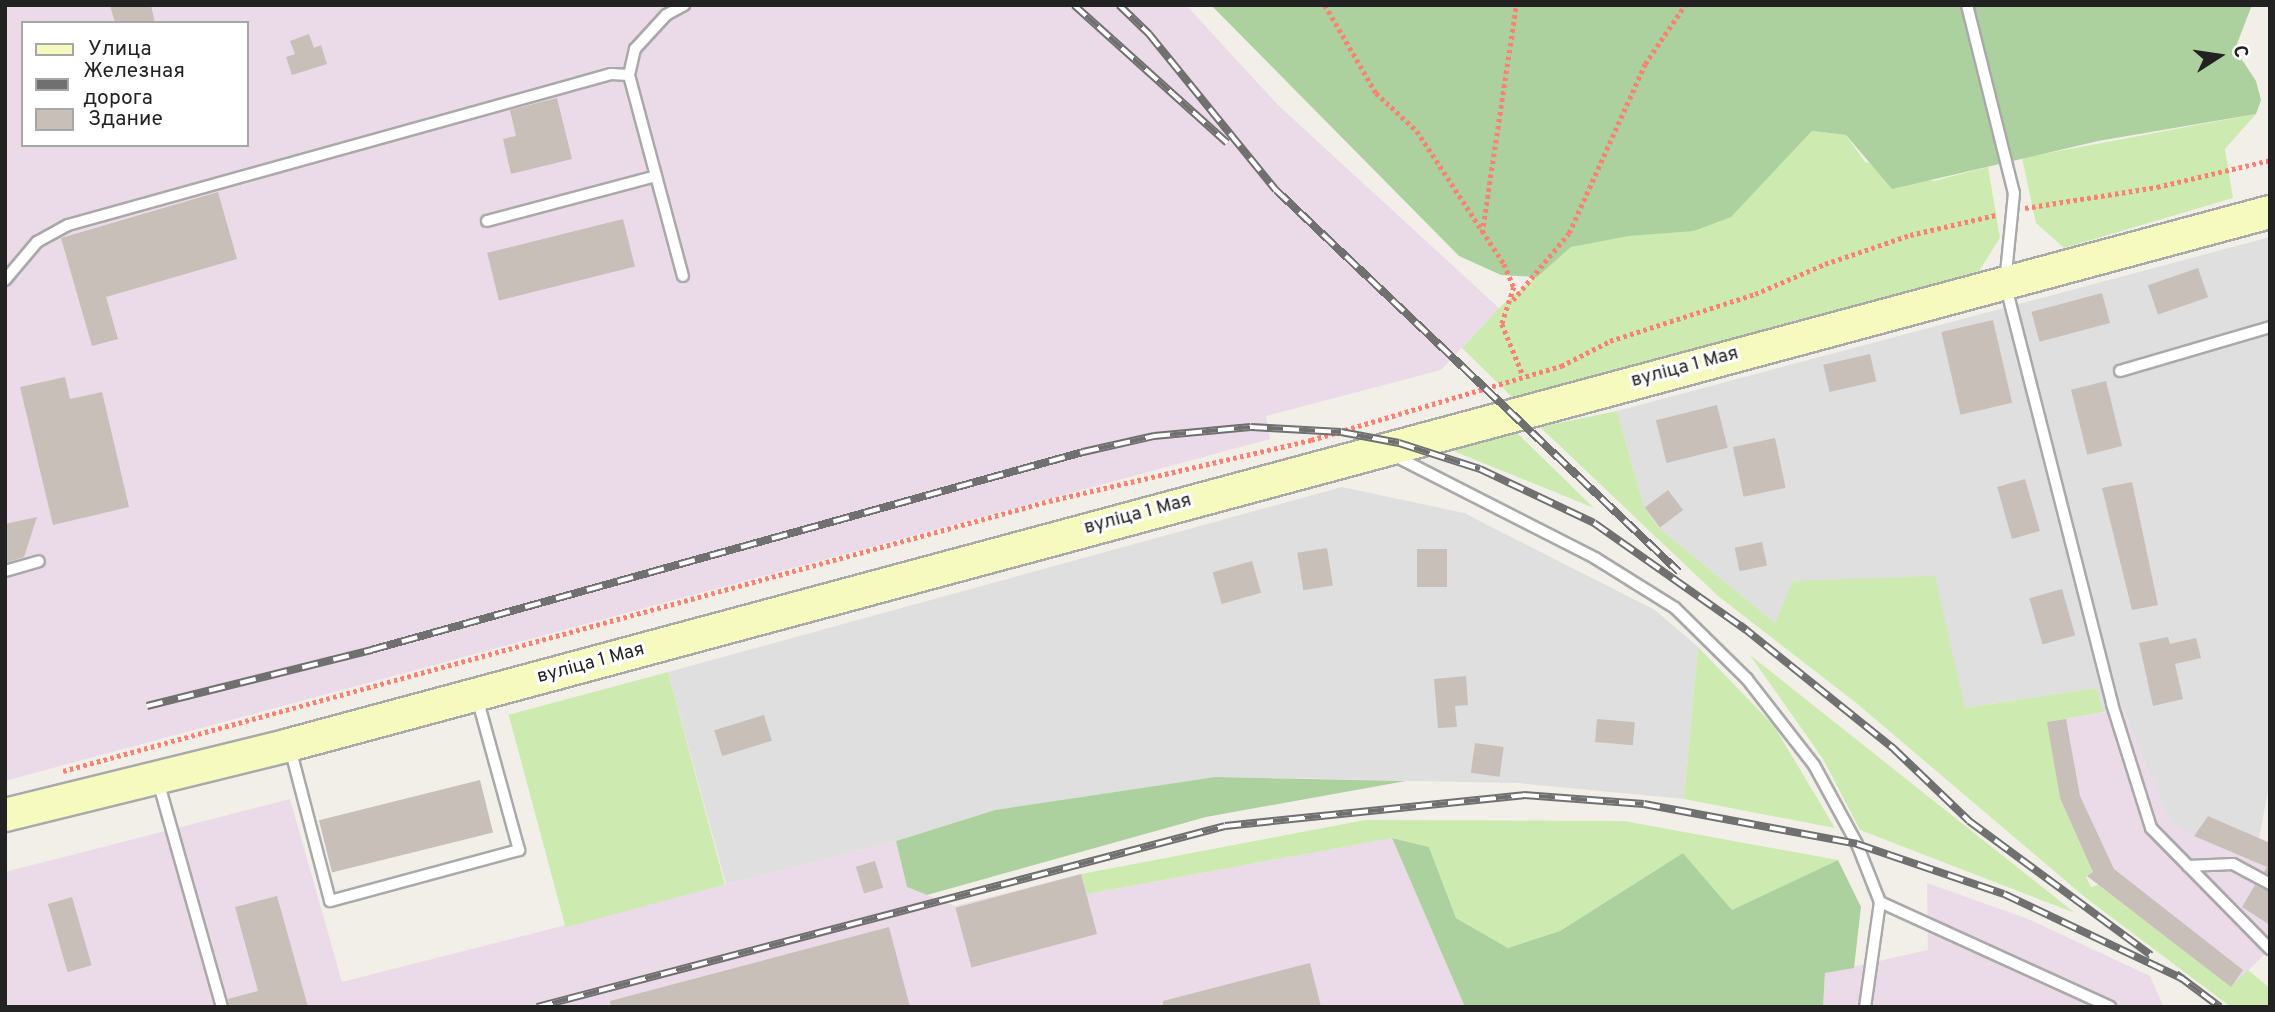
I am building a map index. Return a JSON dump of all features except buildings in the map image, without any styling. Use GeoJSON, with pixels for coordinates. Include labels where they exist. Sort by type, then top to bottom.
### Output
{"type":"FeatureCollection","features":[{"type":"Feature","properties":{"kind":"street","name":"вуліца 1 Мая"},"geometry":{"type":"LineString","coordinates":[[5,815],[156,775],[289,746],[1380,449],[2270,212]]}},
{"type":"Feature","properties":{"kind":"lane"},"geometry":{"type":"LineString","coordinates":[[683,276],[629,75],[635,49],[666,15],[684,5]]}},
{"type":"Feature","properties":{"kind":"lane"},"geometry":{"type":"LineString","coordinates":[[1967,5],[2015,210],[2005,283],[2112,704],[2151,828],[2270,949]]}},
{"type":"Feature","properties":{"kind":"lane"},"geometry":{"type":"LineString","coordinates":[[5,280],[37,242],[68,225],[611,74],[629,75]]}},
{"type":"Feature","properties":{"kind":"lane"},"geometry":{"type":"LineString","coordinates":[[487,220],[656,176]]}},
{"type":"Feature","properties":{"kind":"lane"},"geometry":{"type":"LineString","coordinates":[[2120,371],[2270,327]]}},
{"type":"Feature","properties":{"kind":"lane"},"geometry":{"type":"LineString","coordinates":[[1380,449],[1595,558],[1675,608],[1747,679],[1814,765],[1857,844],[1880,902],[1865,1007]]}},
{"type":"Feature","properties":{"kind":"lane"},"geometry":{"type":"LineString","coordinates":[[5,571],[39,561]]}},
{"type":"Feature","properties":{"kind":"lane"},"geometry":{"type":"LineString","coordinates":[[289,746],[330,901],[519,849],[477,695]]}},
{"type":"Feature","properties":{"kind":"lane"},"geometry":{"type":"LineString","coordinates":[[156,775],[222,1007]]}},
{"type":"Feature","properties":{"kind":"lane"},"geometry":{"type":"LineString","coordinates":[[2188,866],[2234,864],[2270,884]]}},
{"type":"Feature","properties":{"kind":"lane"},"geometry":{"type":"LineString","coordinates":[[1880,902],[2110,1007]]}},
{"type":"Feature","properties":{"kind":"path"},"geometry":{"type":"LineString","coordinates":[[1325,5],[1376,93],[1416,131],[1481,234],[1504,264],[1514,287],[1513,301]]}},
{"type":"Feature","properties":{"kind":"path"},"geometry":{"type":"LineString","coordinates":[[1481,234],[1516,5]]}},
{"type":"Feature","properties":{"kind":"path"},"geometry":{"type":"LineString","coordinates":[[1523,375],[1502,324],[1513,301],[1569,233],[1593,171],[1645,64],[1685,5]]}},
{"type":"Feature","properties":{"kind":"path"},"geometry":{"type":"LineString","coordinates":[[56,773],[1049,501],[1311,440],[1523,375],[1561,366],[1610,341],[1755,294],[1910,235],[2015,210],[2157,187],[2270,160]]}},
{"type":"Feature","properties":{"kind":"shaded area"},"geometry":{"type":"Polygon","coordinates":[[[5,5],[1186,5],[1278,105],[1499,308],[1441,370],[1266,416],[1270,439],[5,781],[5,5]]]}},
{"type":"Feature","properties":{"kind":"shaded area"},"geometry":{"type":"Polygon","coordinates":[[[2270,237],[2270,781],[2259,838],[2194,836],[2170,823],[2123,709],[2104,712],[2096,688],[1965,708],[1775,623],[1658,527],[1644,507],[1617,411],[2270,237]]]}},
{"type":"Feature","properties":{"kind":"shaded area"},"geometry":{"type":"Polygon","coordinates":[[[1342,487],[1464,513],[1655,610],[1698,647],[1684,799],[1517,783],[1215,777],[995,810],[896,841],[726,884],[668,672],[1342,487]]]}},
{"type":"Feature","properties":{"kind":"shaded area"},"geometry":{"type":"Polygon","coordinates":[[[2123,709],[2171,823],[2194,835],[2208,816],[2270,843],[2270,949],[2231,987],[2098,885],[2060,798],[2047,722],[2123,709]]]}},
{"type":"Feature","properties":{"kind":"shaded area"},"geometry":{"type":"Polygon","coordinates":[[[290,799],[342,982],[896,841],[907,887],[955,906],[1081,874],[1087,894],[1392,838],[1465,1007],[5,1007],[5,872],[290,799]]]}},
{"type":"Feature","properties":{"kind":"shaded area"},"geometry":{"type":"Polygon","coordinates":[[[1927,883],[2028,919],[2150,976],[2164,1007],[1823,1007],[1825,973],[1928,950],[1927,883]]]}},
{"type":"Feature","properties":{"kind":"green space"},"geometry":{"type":"Polygon","coordinates":[[[1211,5],[2252,5],[2235,49],[2256,81],[2261,100],[2256,114],[2098,141],[1892,189],[1846,135],[1812,131],[1731,217],[1694,231],[1629,236],[1571,247],[1537,277],[1501,275],[1459,256],[1211,5]]]}},
{"type":"Feature","properties":{"kind":"green space"},"geometry":{"type":"Polygon","coordinates":[[[2256,114],[2225,149],[2233,198],[2064,248],[2036,223],[2022,158],[2256,114]]]}},
{"type":"Feature","properties":{"kind":"green space"},"geometry":{"type":"Polygon","coordinates":[[[1812,131],[1846,135],[1865,162],[1934,181],[1988,167],[2000,238],[1979,271],[1516,401],[1462,348],[1499,308],[1570,247],[1731,216],[1812,131]]]}},
{"type":"Feature","properties":{"kind":"green space"},"geometry":{"type":"Polygon","coordinates":[[[1617,411],[1644,507],[1658,527],[1775,623],[1793,581],[1935,576],[1965,708],[2096,688],[2104,712],[2048,722],[2060,798],[2093,872],[2086,877],[2091,887],[2098,885],[2231,986],[2248,970],[2270,988],[2270,1007],[2231,1007],[2086,898],[1855,702],[1718,596],[1540,427],[1617,411]]]}},
{"type":"Feature","properties":{"kind":"green space"},"geometry":{"type":"Polygon","coordinates":[[[1517,433],[1594,508],[1446,448],[1517,433]]]}},
{"type":"Feature","properties":{"kind":"green space"},"geometry":{"type":"Polygon","coordinates":[[[1698,647],[1774,726],[1835,828],[1684,799],[1698,647]]]}},
{"type":"Feature","properties":{"kind":"green space"},"geometry":{"type":"Polygon","coordinates":[[[1750,655],[2075,913],[1860,830],[1823,759],[1750,655]]]}},
{"type":"Feature","properties":{"kind":"green space"},"geometry":{"type":"Polygon","coordinates":[[[668,672],[725,885],[566,927],[509,715],[668,672]]]}},
{"type":"Feature","properties":{"kind":"green space"},"geometry":{"type":"Polygon","coordinates":[[[1215,777],[1406,781],[1206,817],[927,895],[907,887],[896,841],[995,810],[1215,777]]]}},
{"type":"Feature","properties":{"kind":"green space"},"geometry":{"type":"Polygon","coordinates":[[[1365,820],[1624,821],[1838,860],[1732,910],[1683,853],[1560,931],[1508,948],[1456,918],[1429,847],[1392,838],[1087,894],[1081,874],[1365,820]]]}},
{"type":"Feature","properties":{"kind":"green space"},"geometry":{"type":"Polygon","coordinates":[[[1392,838],[1429,847],[1456,918],[1508,948],[1560,931],[1683,853],[1732,910],[1838,860],[1861,907],[1854,968],[1825,973],[1823,1007],[1465,1007],[1392,838]]]}},
{"type":"Feature","properties":{"kind":"railway"},"geometry":{"type":"LineString","coordinates":[[1074,5],[1227,143]]}},
{"type":"Feature","properties":{"kind":"railway"},"geometry":{"type":"LineString","coordinates":[[1119,5],[1149,34],[1276,190],[1679,572]]}},
{"type":"Feature","properties":{"kind":"railway"},"geometry":{"type":"LineString","coordinates":[[147,706],[371,650],[1083,452],[1154,436],[1251,427],[1341,432],[1399,443],[1480,469],[1594,523],[1746,630]]}},
{"type":"Feature","properties":{"kind":"railway"},"geometry":{"type":"LineString","coordinates":[[1740,625],[1894,749],[1969,821],[2151,955]]}},
{"type":"Feature","properties":{"kind":"railway"},"geometry":{"type":"LineString","coordinates":[[537,1007],[1225,826],[1523,795],[1644,804],[1857,844],[2004,894],[2183,979]]}},
{"type":"Feature","properties":{"kind":"railway"},"geometry":{"type":"LineString","coordinates":[[2176,974],[2220,1007]]}}]}
